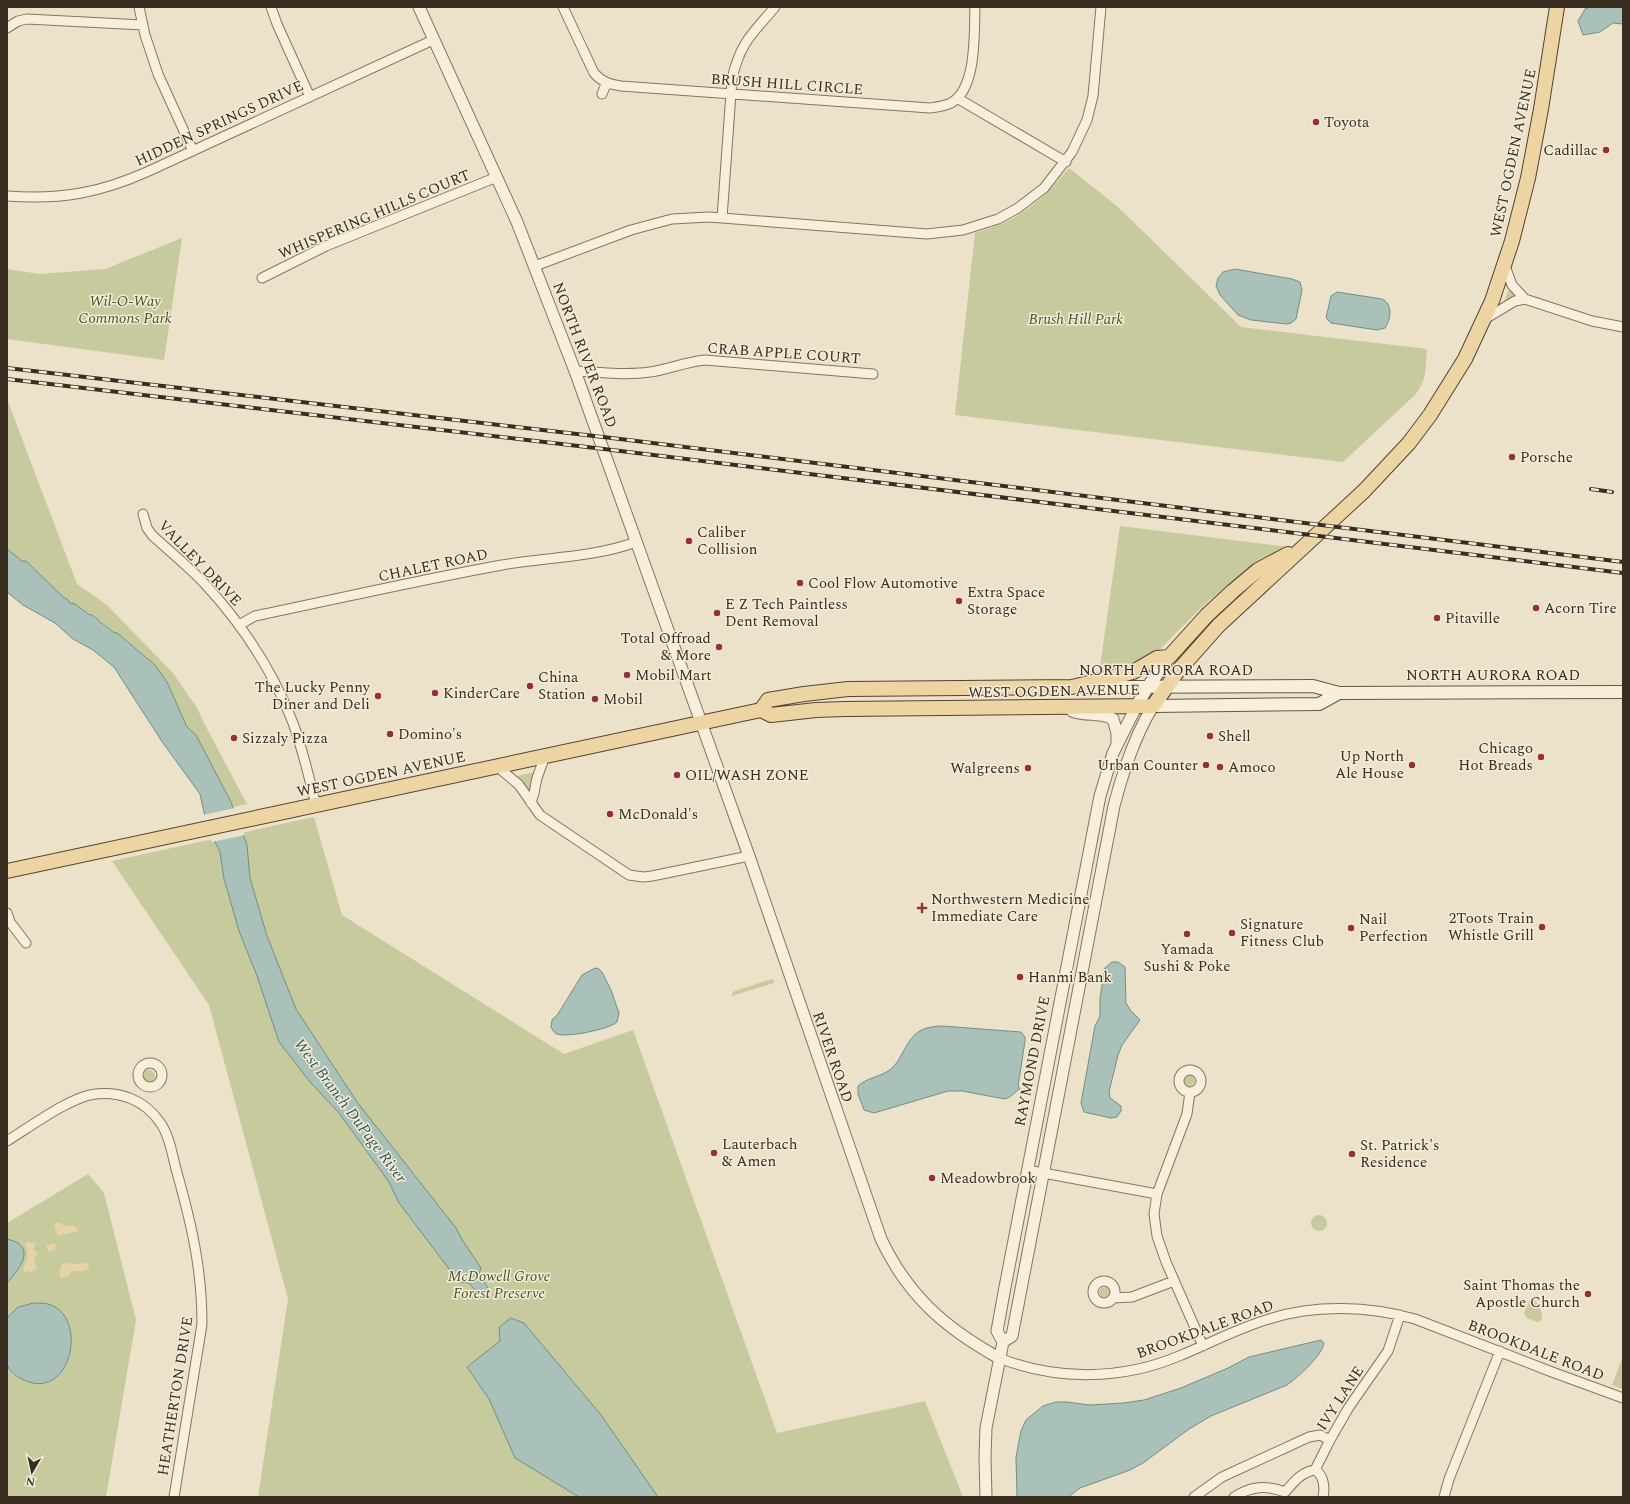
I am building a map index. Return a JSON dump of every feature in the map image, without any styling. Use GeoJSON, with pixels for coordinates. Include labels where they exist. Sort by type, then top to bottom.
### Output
{"type":"FeatureCollection","features":[{"type":"Feature","properties":{"kind":"main road","name":"WEST OGDEN AVENUE"},"geometry":{"type":"LineString","coordinates":[[7,871],[761,710],[771,715],[816,710],[845,709],[1153,706],[1178,671],[1219,625],[1364,491],[1418,432],[1459,369],[1485,319],[1505,266],[1512,241],[1528,178],[1558,7]]}},
{"type":"Feature","properties":{"kind":"main road","name":"WEST OGDEN AVENUE"},"geometry":{"type":"LineString","coordinates":[[1072,687],[1133,672],[1157,658],[1169,657],[1207,615],[1258,570],[1303,546]]}},
{"type":"Feature","properties":{"kind":"main road","name":"RAYMOND DRIVE"},"geometry":{"type":"LineString","coordinates":[[1136,707],[1147,688],[1169,657]]}},
{"type":"Feature","properties":{"kind":"main road","name":"NORTH AURORA ROAD"},"geometry":{"type":"LineString","coordinates":[[992,687],[1147,688],[1313,686],[1339,693],[1623,692]]}},
{"type":"Feature","properties":{"kind":"main road","name":"WEST OGDEN AVENUE"},"geometry":{"type":"LineString","coordinates":[[761,710],[768,700],[822,691],[855,689],[992,687]]}},
{"type":"Feature","properties":{"kind":"main road","name":"NORTH AURORA ROAD"},"geometry":{"type":"LineString","coordinates":[[1153,706],[1319,704],[1339,693]]}},
{"type":"Feature","properties":{"kind":"street"},"geometry":{"type":"LineString","coordinates":[[139,7],[158,74],[193,151]]}},
{"type":"Feature","properties":{"kind":"street"},"geometry":{"type":"LineString","coordinates":[[271,7],[277,24],[310,97]]}},
{"type":"Feature","properties":{"kind":"street","name":"NORTH RIVER ROAD"},"geometry":{"type":"LineString","coordinates":[[419,7],[497,177],[535,266],[619,490],[700,724]]}},
{"type":"Feature","properties":{"kind":"street"},"geometry":{"type":"LineString","coordinates":[[563,7],[594,73],[606,84],[602,94]]}},
{"type":"Feature","properties":{"kind":"street"},"geometry":{"type":"LineString","coordinates":[[722,218],[732,79],[736,60],[748,38],[775,7]]}},
{"type":"Feature","properties":{"kind":"street"},"geometry":{"type":"LineString","coordinates":[[976,7],[970,73],[964,90],[957,98],[1066,162]]}},
{"type":"Feature","properties":{"kind":"street"},"geometry":{"type":"LineString","coordinates":[[535,266],[655,222],[686,218],[722,218],[917,234],[954,232],[986,224],[1018,208],[1044,188],[1066,162],[1072,152],[1084,126],[1093,96],[1101,7]]}},
{"type":"Feature","properties":{"kind":"street"},"geometry":{"type":"LineString","coordinates":[[7,28],[18,21],[27,19],[143,25]]}},
{"type":"Feature","properties":{"kind":"street","name":"HIDDEN SPRINGS DRIVE"},"geometry":{"type":"LineString","coordinates":[[7,196],[31,198],[62,196],[91,192],[128,180],[433,40]]}},
{"type":"Feature","properties":{"kind":"street","name":"BRUSH HILL CIRCLE"},"geometry":{"type":"LineString","coordinates":[[606,84],[924,108],[937,107],[951,103],[957,98]]}},
{"type":"Feature","properties":{"kind":"street","name":"WHISPERING HILLS COURT"},"geometry":{"type":"LineString","coordinates":[[262,278],[326,246],[497,177]]}},
{"type":"Feature","properties":{"kind":"street"},"geometry":{"type":"LineString","coordinates":[[1505,266],[1512,285],[1525,299],[1592,321],[1623,327]]}},
{"type":"Feature","properties":{"kind":"street"},"geometry":{"type":"LineString","coordinates":[[1485,319],[1515,301],[1525,299]]}},
{"type":"Feature","properties":{"kind":"street","name":"CRAB APPLE COURT"},"geometry":{"type":"LineString","coordinates":[[575,371],[631,374],[650,372],[690,361],[705,360],[873,374]]}},
{"type":"Feature","properties":{"kind":"street","name":"VALLEY DRIVE"},"geometry":{"type":"LineString","coordinates":[[143,514],[147,528],[152,535],[203,582],[239,625],[260,656],[283,699],[302,749],[316,806]]}},
{"type":"Feature","properties":{"kind":"street","name":"CHALET ROAD"},"geometry":{"type":"LineString","coordinates":[[239,625],[255,616],[500,565],[588,555],[636,542]]}},
{"type":"Feature","properties":{"kind":"street","name":"RAYMOND DRIVE"},"geometry":{"type":"LineString","coordinates":[[986,1497],[986,1428],[1003,1342],[1012,1336],[1042,1173],[1114,806],[1121,779],[1137,735],[1153,706]]}},
{"type":"Feature","properties":{"kind":"street"},"geometry":{"type":"LineString","coordinates":[[1064,707],[1078,713],[1106,714],[1113,719],[1117,733],[1117,744]]}},
{"type":"Feature","properties":{"kind":"street","name":"RAYMOND DRIVE"},"geometry":{"type":"LineString","coordinates":[[1003,1342],[997,1331],[1098,807],[1105,779],[1117,744],[1136,707]]}},
{"type":"Feature","properties":{"kind":"street","name":"RIVER ROAD"},"geometry":{"type":"LineString","coordinates":[[700,724],[749,856],[857,1172],[886,1251],[906,1282],[926,1306],[960,1334],[999,1358]]}},
{"type":"Feature","properties":{"kind":"street"},"geometry":{"type":"LineString","coordinates":[[531,804],[537,778],[545,756]]}},
{"type":"Feature","properties":{"kind":"street"},"geometry":{"type":"LineString","coordinates":[[498,767],[519,785],[531,804],[554,826],[629,875],[636,877],[652,876],[749,856]]}},
{"type":"Feature","properties":{"kind":"street"},"geometry":{"type":"LineString","coordinates":[[7,913],[10,922],[26,943]]}},
{"type":"Feature","properties":{"kind":"street"},"geometry":{"type":"LineString","coordinates":[[136,1101],[144,1085]]}},
{"type":"Feature","properties":{"kind":"street"},"geometry":{"type":"LineString","coordinates":[[1190,1092],[1188,1114],[1157,1194],[1154,1214],[1157,1236],[1174,1281],[1203,1346]]}},
{"type":"Feature","properties":{"kind":"street","name":"HEATHERTON DRIVE"},"geometry":{"type":"LineString","coordinates":[[7,1141],[66,1105],[82,1097],[95,1094],[121,1095],[136,1101],[149,1110],[160,1122],[167,1136],[189,1216],[199,1267],[202,1324],[174,1497]]}},
{"type":"Feature","properties":{"kind":"street"},"geometry":{"type":"LineString","coordinates":[[1027,1170],[1157,1194]]}},
{"type":"Feature","properties":{"kind":"street"},"geometry":{"type":"LineString","coordinates":[[1113,1298],[1132,1297],[1174,1281]]}},
{"type":"Feature","properties":{"kind":"street","name":"BROOKDALE ROAD"},"geometry":{"type":"LineString","coordinates":[[999,1358],[1023,1366],[1059,1373],[1100,1375],[1128,1372],[1149,1367],[1178,1356],[1270,1318],[1299,1312],[1348,1309],[1400,1315],[1450,1331],[1552,1372],[1623,1398]]}},
{"type":"Feature","properties":{"kind":"street","name":"IVY LANE"},"geometry":{"type":"LineString","coordinates":[[1315,1470],[1349,1407],[1388,1351],[1400,1315]]}},
{"type":"Feature","properties":{"kind":"street"},"geometry":{"type":"LineString","coordinates":[[1444,1497],[1449,1479],[1500,1351]]}},
{"type":"Feature","properties":{"kind":"street"},"geometry":{"type":"LineString","coordinates":[[1194,1497],[1222,1477],[1309,1437],[1320,1435],[1330,1440]]}},
{"type":"Feature","properties":{"kind":"street"},"geometry":{"type":"LineString","coordinates":[[1234,1497],[1243,1491],[1259,1487],[1268,1487],[1287,1495],[1299,1477],[1309,1471],[1315,1470],[1319,1472],[1322,1479],[1324,1493],[1323,1497]]}},
{"type":"Feature","properties":{"kind":"green space","name":"Brush Hill Park"},"geometry":{"type":"Polygon","coordinates":[[[1069,168],[1118,207],[1241,327],[1427,349],[1424,378],[1419,389],[1415,395],[1343,462],[955,415],[975,233],[1004,223],[1026,210],[1049,190],[1069,168]]]}},
{"type":"Feature","properties":{"kind":"green space","name":"Wil-O-Way Commons Park"},"geometry":{"type":"Polygon","coordinates":[[[182,238],[164,360],[7,339],[7,269],[40,274],[105,269],[182,238]]]}},
{"type":"Feature","properties":{"kind":"green space"},"geometry":{"type":"Polygon","coordinates":[[[1510,286],[1520,298],[1503,304],[1510,286]]]}},
{"type":"Feature","properties":{"kind":"green space"},"geometry":{"type":"Polygon","coordinates":[[[7,399],[77,584],[107,605],[173,673],[197,708],[247,804],[233,807],[196,736],[187,727],[167,682],[155,665],[101,621],[70,604],[67,599],[64,598],[26,562],[22,561],[7,549],[7,399]]]}},
{"type":"Feature","properties":{"kind":"green space"},"geometry":{"type":"Polygon","coordinates":[[[1120,526],[1287,547],[1234,580],[1206,603],[1154,655],[1133,666],[1099,674],[1120,526]]]}},
{"type":"Feature","properties":{"kind":"green space"},"geometry":{"type":"Polygon","coordinates":[[[534,772],[532,796],[517,778],[518,776],[534,772]]]}},
{"type":"Feature","properties":{"kind":"green space","name":"McDowell Grove Forest Preserve"},"geometry":{"type":"Polygon","coordinates":[[[314,817],[342,915],[564,1054],[633,1030],[777,1433],[925,1401],[963,1497],[258,1497],[288,1299],[209,1005],[112,861],[314,817]]]}},
{"type":"Feature","properties":{"kind":"green space"},"geometry":{"type":"Polygon","coordinates":[[[772,979],[774,980],[774,983],[732,996],[732,993],[735,991],[772,979]]]}},
{"type":"Feature","properties":{"kind":"green space"},"geometry":{"type":"Polygon","coordinates":[[[151,1070],[154,1071],[154,1081],[147,1082],[144,1081],[143,1074],[144,1071],[151,1070]]]}},
{"type":"Feature","properties":{"kind":"green space"},"geometry":{"type":"Polygon","coordinates":[[[1187,1075],[1191,1075],[1195,1081],[1191,1087],[1187,1087],[1183,1083],[1183,1079],[1187,1075]]]}},
{"type":"Feature","properties":{"kind":"green space"},"geometry":{"type":"Polygon","coordinates":[[[88,1174],[104,1193],[136,1320],[106,1497],[7,1497],[7,1223],[88,1174]]]}},
{"type":"Feature","properties":{"kind":"green space"},"geometry":{"type":"Polygon","coordinates":[[[1319,1215],[1325,1217],[1327,1223],[1325,1229],[1319,1231],[1313,1229],[1311,1223],[1313,1217],[1319,1215]]]}},
{"type":"Feature","properties":{"kind":"green space"},"geometry":{"type":"Polygon","coordinates":[[[1103,1287],[1107,1287],[1111,1293],[1107,1299],[1103,1299],[1099,1295],[1099,1291],[1103,1287]]]}},
{"type":"Feature","properties":{"kind":"green space"},"geometry":{"type":"Polygon","coordinates":[[[1533,1300],[1539,1306],[1542,1315],[1542,1320],[1537,1322],[1527,1318],[1524,1313],[1529,1301],[1533,1300]]]}},
{"type":"Feature","properties":{"kind":"green space"},"geometry":{"type":"Polygon","coordinates":[[[1623,1356],[1623,1389],[1612,1385],[1623,1356]]]}},
{"type":"Feature","properties":{"kind":"sand"},"geometry":{"type":"Polygon","coordinates":[[[56,1223],[60,1223],[64,1226],[73,1225],[78,1231],[58,1236],[54,1226],[56,1223]]]}},
{"type":"Feature","properties":{"kind":"sand"},"geometry":{"type":"Polygon","coordinates":[[[27,1242],[36,1244],[33,1249],[37,1252],[34,1260],[37,1268],[32,1272],[28,1271],[25,1273],[23,1269],[27,1257],[25,1245],[27,1242]]]}},
{"type":"Feature","properties":{"kind":"sand"},"geometry":{"type":"Polygon","coordinates":[[[54,1243],[56,1245],[55,1250],[49,1252],[46,1246],[54,1243]]]}},
{"type":"Feature","properties":{"kind":"sand"},"geometry":{"type":"Polygon","coordinates":[[[62,1263],[88,1263],[89,1268],[85,1271],[72,1271],[68,1276],[61,1278],[59,1275],[62,1263]]]}},
{"type":"Feature","properties":{"kind":"water"},"geometry":{"type":"Polygon","coordinates":[[[1590,7],[1623,7],[1623,24],[1613,23],[1600,32],[1583,35],[1578,21],[1585,9],[1590,7]]]}},
{"type":"Feature","properties":{"kind":"water"},"geometry":{"type":"Polygon","coordinates":[[[1235,269],[1292,279],[1300,282],[1302,290],[1296,319],[1287,324],[1251,320],[1238,315],[1220,295],[1216,286],[1218,278],[1223,272],[1235,269]]]}},
{"type":"Feature","properties":{"kind":"water"},"geometry":{"type":"Polygon","coordinates":[[[1337,292],[1382,299],[1386,301],[1390,316],[1385,328],[1377,330],[1331,323],[1326,318],[1331,296],[1337,292]]]}},
{"type":"Feature","properties":{"kind":"water","name":"West Branch DuPage River"},"geometry":{"type":"Polygon","coordinates":[[[7,549],[22,561],[26,561],[70,603],[75,604],[88,614],[92,615],[113,632],[117,633],[155,665],[167,682],[187,727],[196,735],[231,802],[247,845],[250,878],[267,936],[296,1009],[357,1102],[456,1228],[481,1268],[479,1274],[490,1291],[482,1299],[469,1283],[459,1282],[399,1203],[389,1182],[339,1113],[311,1083],[279,1042],[257,976],[239,931],[224,879],[220,852],[207,826],[200,794],[163,743],[114,667],[93,650],[73,639],[55,623],[23,605],[7,592],[7,549]]]}},
{"type":"Feature","properties":{"kind":"water"},"geometry":{"type":"Polygon","coordinates":[[[1112,962],[1118,962],[1125,967],[1126,1003],[1131,1011],[1140,1020],[1122,1045],[1118,1055],[1109,1092],[1110,1098],[1121,1106],[1121,1111],[1117,1117],[1111,1118],[1084,1112],[1081,1103],[1095,1026],[1100,1016],[1100,998],[1105,968],[1112,962]]]}},
{"type":"Feature","properties":{"kind":"water"},"geometry":{"type":"Polygon","coordinates":[[[595,968],[602,972],[611,990],[619,1013],[617,1022],[613,1025],[588,1032],[569,1035],[556,1033],[551,1027],[552,1020],[558,1014],[582,975],[595,968]]]}},
{"type":"Feature","properties":{"kind":"water"},"geometry":{"type":"Polygon","coordinates":[[[942,1026],[1021,1032],[1025,1037],[1025,1041],[1018,1086],[1020,1089],[1005,1099],[962,1091],[948,1091],[874,1113],[864,1110],[858,1094],[858,1086],[887,1072],[893,1067],[899,1060],[913,1036],[918,1032],[928,1028],[942,1026]]]}},
{"type":"Feature","properties":{"kind":"water"},"geometry":{"type":"Polygon","coordinates":[[[7,1239],[16,1242],[22,1247],[24,1258],[17,1271],[7,1283],[7,1239]]]}},
{"type":"Feature","properties":{"kind":"water"},"geometry":{"type":"Polygon","coordinates":[[[34,1303],[55,1307],[65,1316],[70,1329],[71,1344],[68,1358],[62,1371],[52,1380],[40,1384],[24,1380],[16,1375],[9,1369],[6,1358],[7,1318],[18,1307],[34,1303]]]}},
{"type":"Feature","properties":{"kind":"water"},"geometry":{"type":"Polygon","coordinates":[[[511,1318],[524,1323],[601,1415],[658,1497],[579,1497],[515,1458],[489,1399],[467,1367],[500,1341],[499,1327],[511,1318]]]}},
{"type":"Feature","properties":{"kind":"water"},"geometry":{"type":"Polygon","coordinates":[[[1321,1340],[1324,1343],[1319,1354],[1303,1372],[1287,1385],[1211,1416],[1189,1429],[1143,1463],[1130,1470],[1080,1488],[1068,1497],[1017,1497],[1016,1457],[1021,1431],[1026,1420],[1043,1406],[1056,1402],[1090,1405],[1144,1400],[1181,1388],[1228,1368],[1249,1357],[1321,1340]]]}},
{"type":"Feature","properties":{"kind":"pier"},"geometry":{"type":"Polygon","coordinates":[[[235,808],[245,835],[212,842],[205,827],[203,815],[235,808]]]}},
{"type":"Feature","properties":{"kind":"railway"},"geometry":{"type":"LineString","coordinates":[[7,368],[620,439],[1623,562]]}},
{"type":"Feature","properties":{"kind":"railway"},"geometry":{"type":"LineString","coordinates":[[7,379],[604,449],[1623,573]]}},
{"type":"Feature","properties":{"kind":"railway"},"geometry":{"type":"LineString","coordinates":[[1591,489],[1612,492]]}},
{"type":"Feature","properties":{"kind":"place","name":"Toyota"},"geometry":{"type":"Point","coordinates":[1316,122]}},
{"type":"Feature","properties":{"kind":"place","name":"Cadillac"},"geometry":{"type":"Point","coordinates":[1606,150]}},
{"type":"Feature","properties":{"kind":"place","name":"Porsche"},"geometry":{"type":"Point","coordinates":[1512,457]}},
{"type":"Feature","properties":{"kind":"place","name":"Caliber Collision"},"geometry":{"type":"Point","coordinates":[689,541]}},
{"type":"Feature","properties":{"kind":"place","name":"Cool Flow Automotive"},"geometry":{"type":"Point","coordinates":[800,583]}},
{"type":"Feature","properties":{"kind":"place","name":"Extra Space Storage"},"geometry":{"type":"Point","coordinates":[959,601]}},
{"type":"Feature","properties":{"kind":"place","name":"Acorn Tire"},"geometry":{"type":"Point","coordinates":[1536,608]}},
{"type":"Feature","properties":{"kind":"place","name":"E Z Tech Paintless Dent Removal"},"geometry":{"type":"Point","coordinates":[717,613]}},
{"type":"Feature","properties":{"kind":"place","name":"Pitaville"},"geometry":{"type":"Point","coordinates":[1437,618]}},
{"type":"Feature","properties":{"kind":"place","name":"Total Offroad & More"},"geometry":{"type":"Point","coordinates":[719,647]}},
{"type":"Feature","properties":{"kind":"place","name":"Mobil Mart"},"geometry":{"type":"Point","coordinates":[627,675]}},
{"type":"Feature","properties":{"kind":"place","name":"China Station"},"geometry":{"type":"Point","coordinates":[530,686]}},
{"type":"Feature","properties":{"kind":"place","name":"KinderCare"},"geometry":{"type":"Point","coordinates":[435,693]}},
{"type":"Feature","properties":{"kind":"place","name":"The Lucky Penny Diner and Deli"},"geometry":{"type":"Point","coordinates":[378,696]}},
{"type":"Feature","properties":{"kind":"place","name":"Mobil"},"geometry":{"type":"Point","coordinates":[595,699]}},
{"type":"Feature","properties":{"kind":"place","name":"Domino's"},"geometry":{"type":"Point","coordinates":[390,734]}},
{"type":"Feature","properties":{"kind":"place","name":"Shell"},"geometry":{"type":"Point","coordinates":[1210,736]}},
{"type":"Feature","properties":{"kind":"place","name":"Sizzaly Pizza"},"geometry":{"type":"Point","coordinates":[234,738]}},
{"type":"Feature","properties":{"kind":"place","name":"Chicago Hot Breads"},"geometry":{"type":"Point","coordinates":[1541,757]}},
{"type":"Feature","properties":{"kind":"place","name":"Urban Counter"},"geometry":{"type":"Point","coordinates":[1206,765]}},
{"type":"Feature","properties":{"kind":"place","name":"Up North Ale House"},"geometry":{"type":"Point","coordinates":[1412,765]}},
{"type":"Feature","properties":{"kind":"place","name":"Amoco"},"geometry":{"type":"Point","coordinates":[1220,767]}},
{"type":"Feature","properties":{"kind":"place","name":"Walgreens"},"geometry":{"type":"Point","coordinates":[1028,768]}},
{"type":"Feature","properties":{"kind":"place","name":"OIL/WASH ZONE"},"geometry":{"type":"Point","coordinates":[677,775]}},
{"type":"Feature","properties":{"kind":"place","name":"McDonald's"},"geometry":{"type":"Point","coordinates":[610,814]}},
{"type":"Feature","properties":{"kind":"place","name":"Northwestern Medicine Immediate Care"},"geometry":{"type":"Point","coordinates":[922,908]}},
{"type":"Feature","properties":{"kind":"place","name":"2Toots Train Whistle Grill"},"geometry":{"type":"Point","coordinates":[1542,927]}},
{"type":"Feature","properties":{"kind":"place","name":"Nail Perfection"},"geometry":{"type":"Point","coordinates":[1351,928]}},
{"type":"Feature","properties":{"kind":"place","name":"Signature Fitness Club"},"geometry":{"type":"Point","coordinates":[1232,933]}},
{"type":"Feature","properties":{"kind":"place","name":"Yamada Sushi & Poke"},"geometry":{"type":"Point","coordinates":[1187,934]}},
{"type":"Feature","properties":{"kind":"place","name":"Hanmi Bank"},"geometry":{"type":"Point","coordinates":[1020,977]}},
{"type":"Feature","properties":{"kind":"place","name":"Lauterbach & Amen"},"geometry":{"type":"Point","coordinates":[714,1153]}},
{"type":"Feature","properties":{"kind":"place","name":"St. Patrick's Residence"},"geometry":{"type":"Point","coordinates":[1352,1154]}},
{"type":"Feature","properties":{"kind":"place","name":"Meadowbrook"},"geometry":{"type":"Point","coordinates":[932,1178]}},
{"type":"Feature","properties":{"kind":"place","name":"Saint Thomas the Apostle Church"},"geometry":{"type":"Point","coordinates":[1588,1294]}}]}
